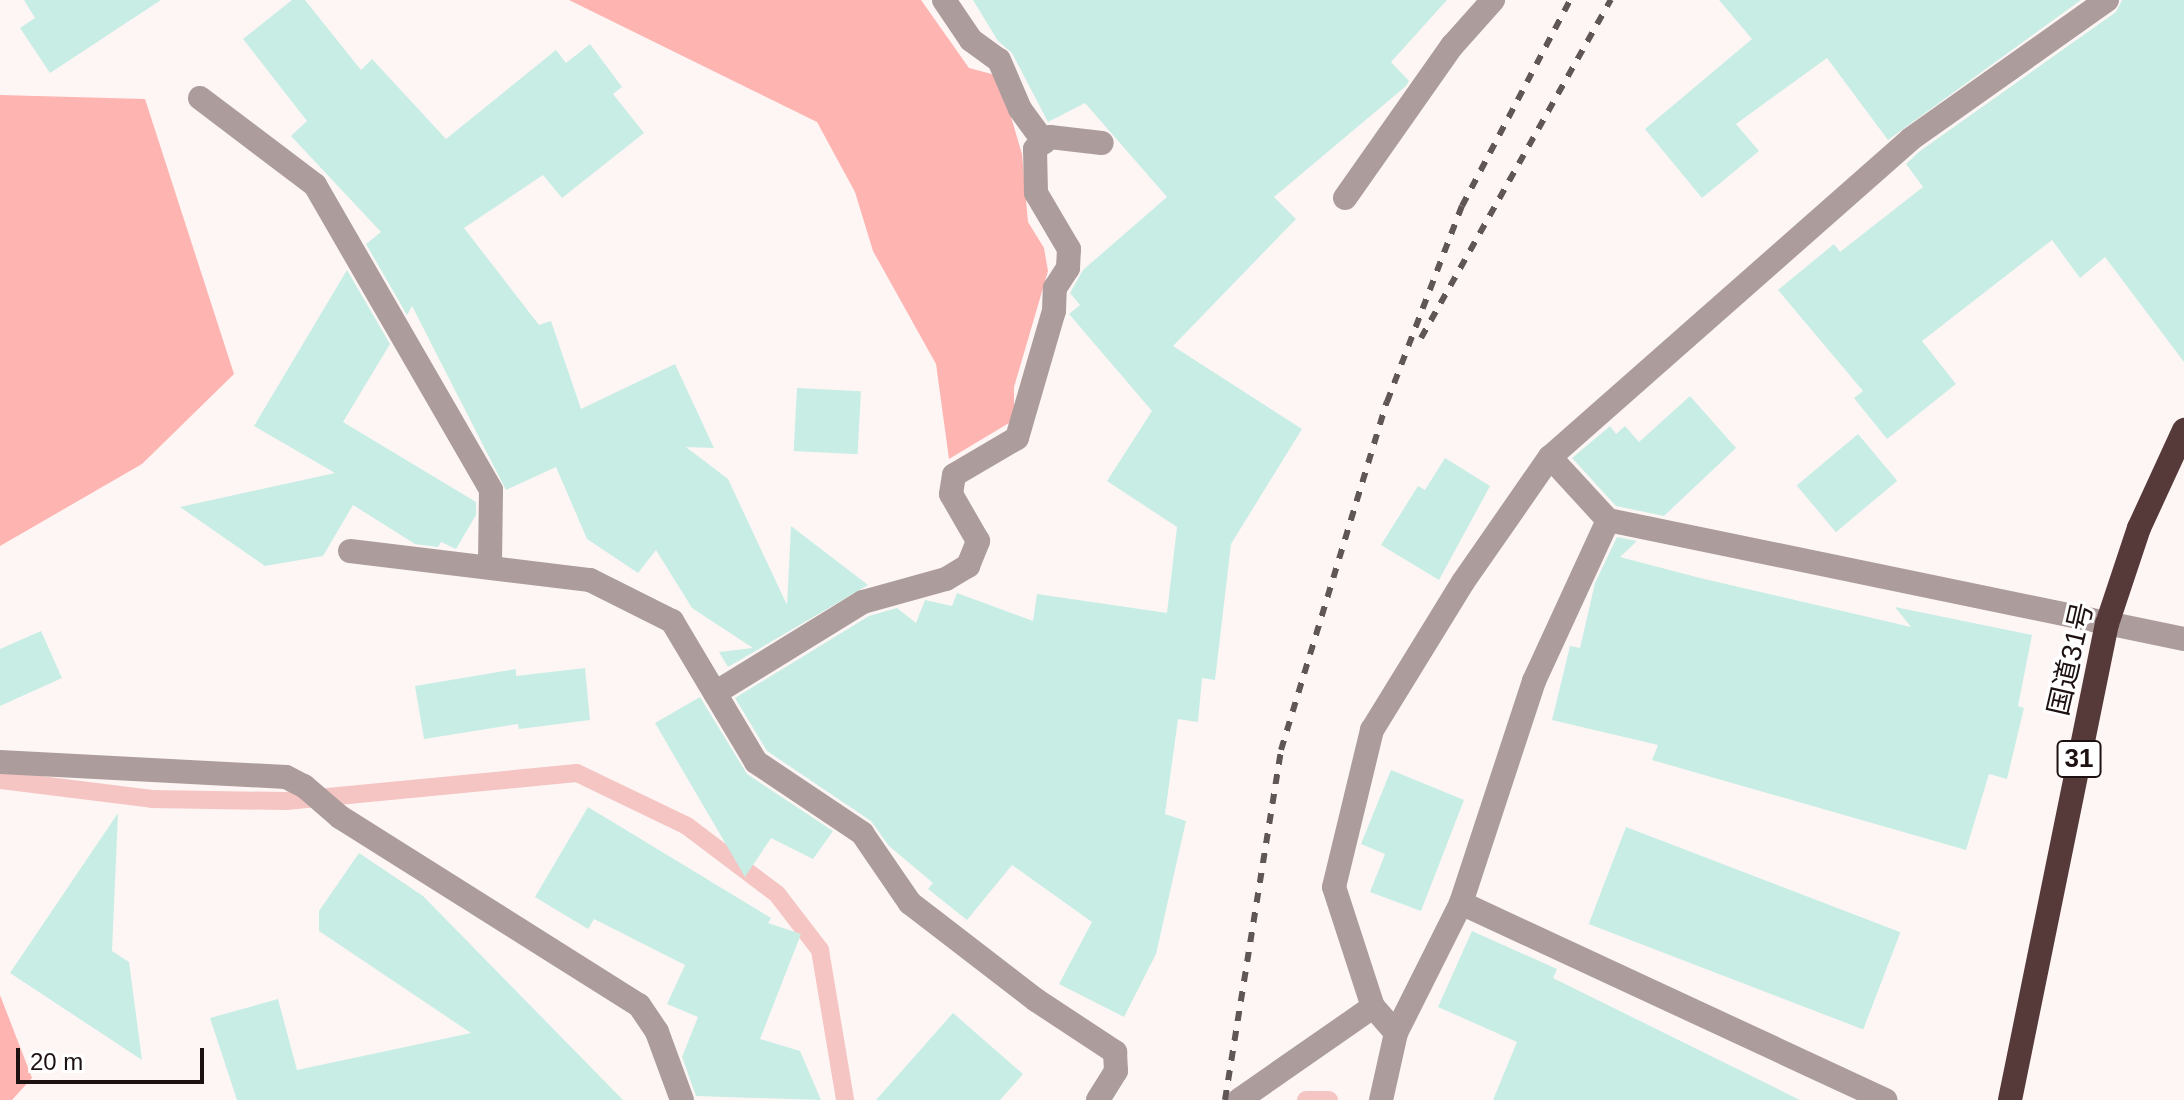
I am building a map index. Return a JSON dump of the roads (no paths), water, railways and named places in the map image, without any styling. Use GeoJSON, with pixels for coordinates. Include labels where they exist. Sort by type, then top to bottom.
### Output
{"type":"FeatureCollection","features":[{"type":"Feature","properties":{"kind":"highway","name":"国道31号"},"geometry":{"type":"LineString","coordinates":[[2010,1100],[2107,624],[2139,528],[2184,430]]}},
{"type":"Feature","properties":{"kind":"street"},"geometry":{"type":"LineString","coordinates":[[944,0],[971,40],[999,60],[1020,109],[1044,142]]}},
{"type":"Feature","properties":{"kind":"street"},"geometry":{"type":"LineString","coordinates":[[1345,198],[1452,46],[1493,0]]}},
{"type":"Feature","properties":{"kind":"street"},"geometry":{"type":"LineString","coordinates":[[1396,1033],[1373,1007],[1334,887],[1372,730],[1463,582],[1550,457],[1911,139],[2105,1]]}},
{"type":"Feature","properties":{"kind":"street"},"geometry":{"type":"LineString","coordinates":[[200,98],[315,185],[491,490],[490,565]]}},
{"type":"Feature","properties":{"kind":"street"},"geometry":{"type":"LineString","coordinates":[[715,693],[863,602],[946,579],[968,566],[976,555],[978,541],[973,527],[951,494],[954,475],[1017,438],[1054,311],[1055,288],[1068,268],[1069,249],[1036,193],[1035,149],[1050,137],[1102,143]]}},
{"type":"Feature","properties":{"kind":"street"},"geometry":{"type":"LineString","coordinates":[[1550,457],[1608,520],[2184,639]]}},
{"type":"Feature","properties":{"kind":"street"},"geometry":{"type":"LineString","coordinates":[[1382,1096],[1396,1033],[1461,903],[1534,681],[1608,520]]}},
{"type":"Feature","properties":{"kind":"street"},"geometry":{"type":"LineString","coordinates":[[350,551],[490,565],[590,580],[672,621],[756,762],[862,833],[910,903],[1036,1000],[1115,1052],[1116,1071],[1098,1100]]}},
{"type":"Feature","properties":{"kind":"street"},"geometry":{"type":"LineString","coordinates":[[0,762],[286,777],[304,786],[340,817],[639,1005],[657,1032],[682,1100]]}},
{"type":"Feature","properties":{"kind":"street"},"geometry":{"type":"LineString","coordinates":[[1461,903],[1885,1100]]}},
{"type":"Feature","properties":{"kind":"street"},"geometry":{"type":"LineString","coordinates":[[1239,1100],[1373,1007]]}},
{"type":"Feature","properties":{"kind":"waterway"},"geometry":{"type":"LineString","coordinates":[[0,780],[152,799],[286,801],[577,773],[687,826],[777,894],[820,950],[845,1100]]}},
{"type":"Feature","properties":{"kind":"waterway"},"geometry":{"type":"LineString","coordinates":[[1306,1100],[1329,1100]]}},
{"type":"Feature","properties":{"kind":"railway"},"geometry":{"type":"LineString","coordinates":[[1225,1100],[1281,750],[1387,402],[1462,206],[1570,0]]}},
{"type":"Feature","properties":{"kind":"railway"},"geometry":{"type":"LineString","coordinates":[[1421,338],[1611,0]]}}]}
